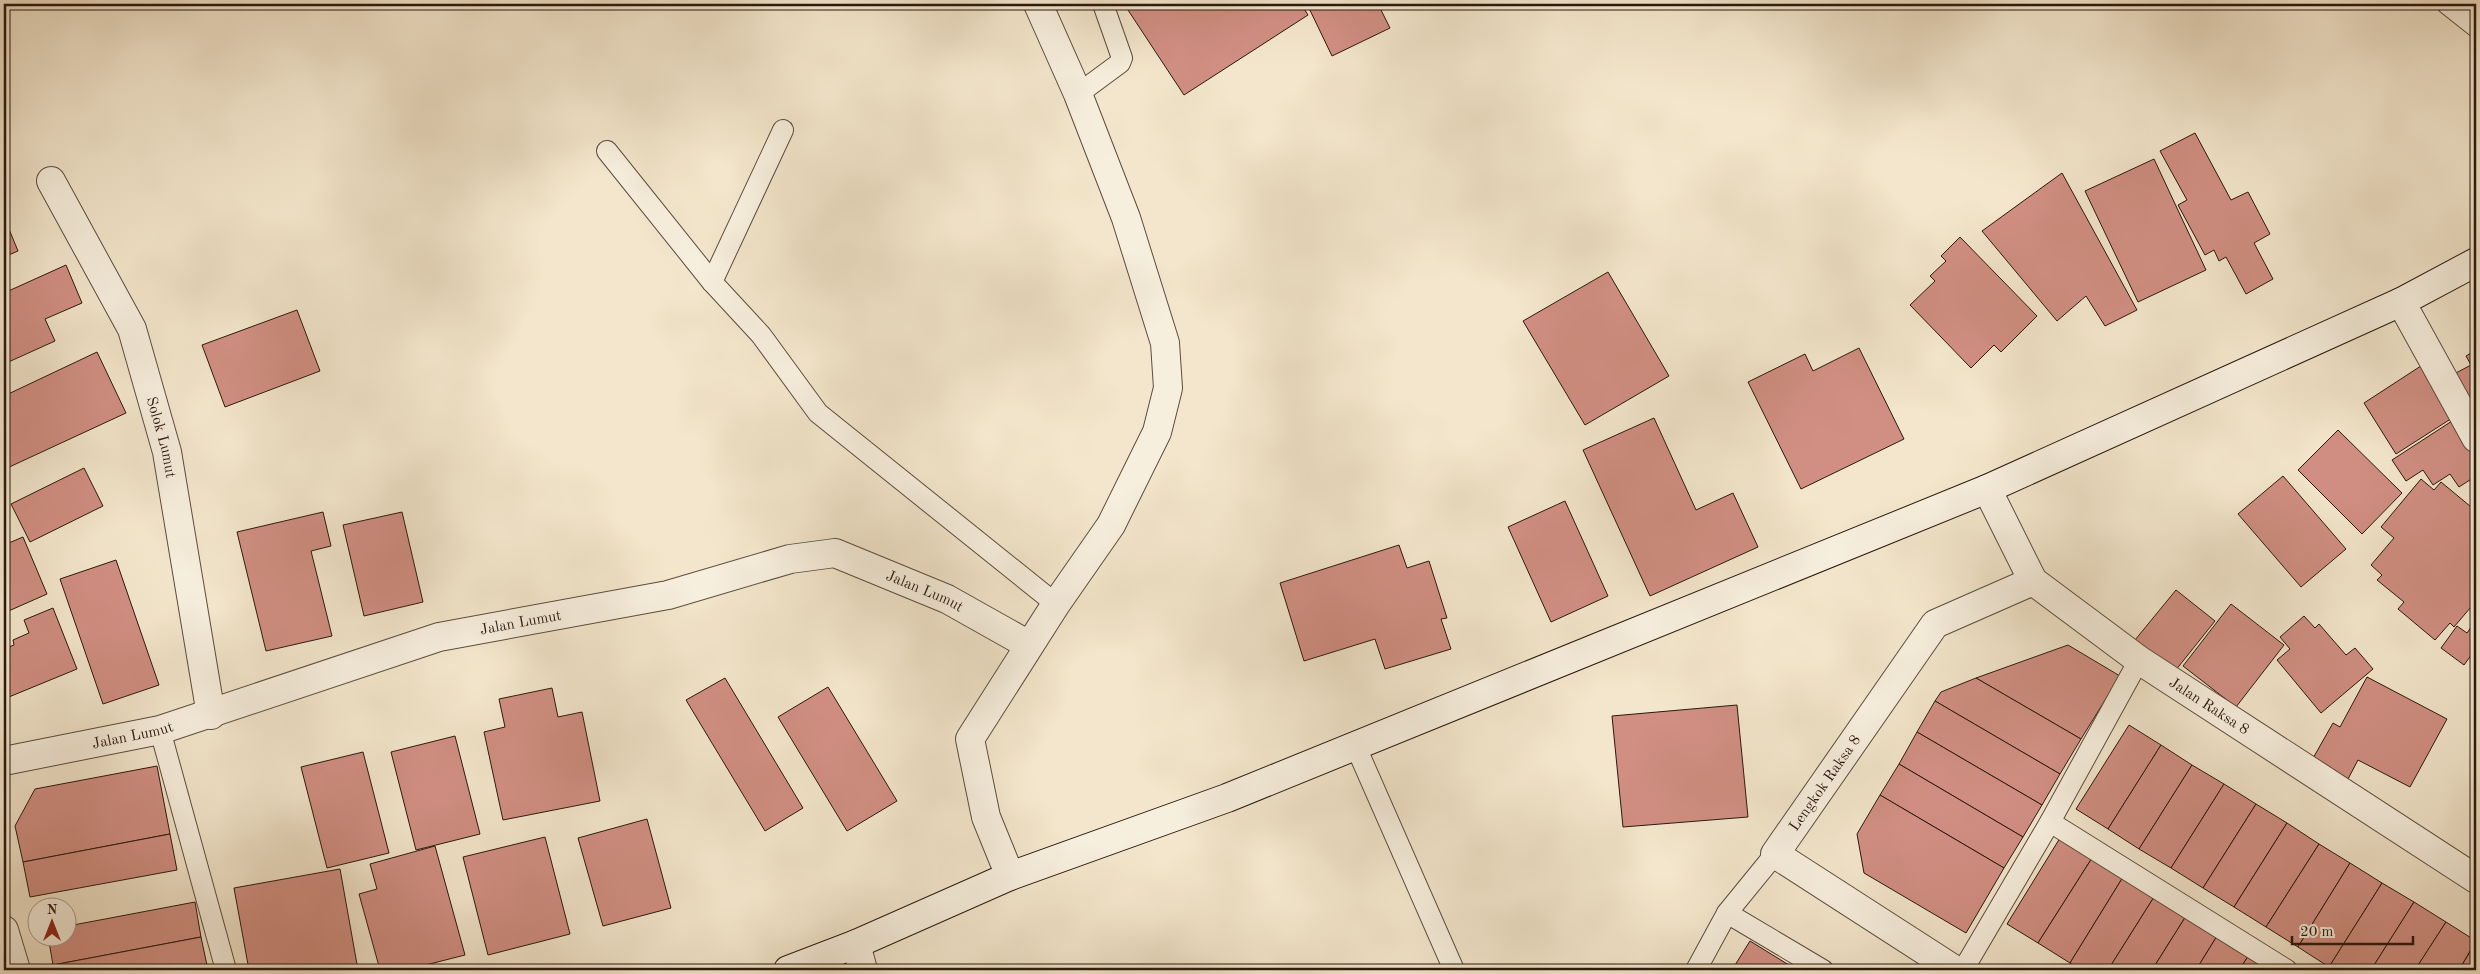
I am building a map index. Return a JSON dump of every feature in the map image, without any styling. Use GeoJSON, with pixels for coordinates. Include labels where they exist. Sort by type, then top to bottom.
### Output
{"type":"FeatureCollection","features":[{"type":"Feature","properties":{"kind":"street"},"geometry":{"type":"LineString","coordinates":[[1010,876],[986,817],[970,739],[1056,604],[1111,525],[1157,432],[1168,388],[1165,343],[1126,218],[1078,94],[1038,4]]}},
{"type":"Feature","properties":{"kind":"street","name":"Solok Lumut"},"geometry":{"type":"LineString","coordinates":[[51,182],[132,329],[167,452],[212,714]]}},
{"type":"Feature","properties":{"kind":"street"},"geometry":{"type":"LineString","coordinates":[[788,970],[856,944],[1010,876],[1227,798],[1356,747],[1987,489],[2401,302],[2476,262]]}},
{"type":"Feature","properties":{"kind":"street"},"geometry":{"type":"LineString","coordinates":[[2401,302],[2476,438]]}},
{"type":"Feature","properties":{"kind":"street","name":"Jalan Raksa 8"},"geometry":{"type":"LineString","coordinates":[[1987,489],[2033,581],[2140,660],[2476,879]]}},
{"type":"Feature","properties":{"kind":"street","name":"Jalan Lumut"},"geometry":{"type":"LineString","coordinates":[[4,761],[160,730],[439,637],[668,595],[790,559],[835,553],[947,599],[1029,645]]}},
{"type":"Feature","properties":{"kind":"street","name":"Lengkok Raksa 8"},"geometry":{"type":"LineString","coordinates":[[1775,854],[1935,624],[2033,581]]}},
{"type":"Feature","properties":{"kind":"street"},"geometry":{"type":"LineString","coordinates":[[1775,854],[1955,970]]}},
{"type":"Feature","properties":{"kind":"street"},"geometry":{"type":"LineString","coordinates":[[4,930],[16,970]]}},
{"type":"Feature","properties":{"kind":"street"},"geometry":{"type":"LineString","coordinates":[[856,944],[863,970]]}},
{"type":"Feature","properties":{"kind":"lane"},"geometry":{"type":"LineString","coordinates":[[1078,94],[1120,63],[1122,58],[1103,4]]}},
{"type":"Feature","properties":{"kind":"lane"},"geometry":{"type":"LineString","coordinates":[[2447,4],[2476,27]]}},
{"type":"Feature","properties":{"kind":"lane"},"geometry":{"type":"LineString","coordinates":[[712,282],[783,130]]}},
{"type":"Feature","properties":{"kind":"lane"},"geometry":{"type":"LineString","coordinates":[[607,151],[712,282],[761,335],[818,413],[1056,604]]}},
{"type":"Feature","properties":{"kind":"lane"},"geometry":{"type":"LineString","coordinates":[[1963,970],[2050,822],[2140,660]]}},
{"type":"Feature","properties":{"kind":"lane"},"geometry":{"type":"LineString","coordinates":[[160,730],[226,970]]}},
{"type":"Feature","properties":{"kind":"lane"},"geometry":{"type":"LineString","coordinates":[[1356,747],[1454,970]]}},
{"type":"Feature","properties":{"kind":"lane"},"geometry":{"type":"LineString","coordinates":[[2050,822],[2288,970]]}},
{"type":"Feature","properties":{"kind":"lane"},"geometry":{"type":"LineString","coordinates":[[1696,970],[1727,913],[1775,854]]}},
{"type":"Feature","properties":{"kind":"lane"},"geometry":{"type":"LineString","coordinates":[[1727,913],[1823,970]]}},
{"type":"Feature","properties":{"kind":"building"},"geometry":{"type":"Polygon","coordinates":[[[1124,4],[1301,4],[1308,15],[1184,95],[1124,4]]]}},
{"type":"Feature","properties":{"kind":"building"},"geometry":{"type":"Polygon","coordinates":[[[1307,4],[1378,4],[1390,28],[1332,56],[1307,4]]]}},
{"type":"Feature","properties":{"kind":"building"},"geometry":{"type":"Polygon","coordinates":[[[2195,133],[2231,200],[2248,192],[2270,234],[2254,243],[2273,279],[2246,294],[2226,257],[2219,261],[2214,250],[2205,255],[2178,205],[2187,200],[2160,151],[2195,133]]]}},
{"type":"Feature","properties":{"kind":"building"},"geometry":{"type":"Polygon","coordinates":[[[2154,159],[2206,270],[2138,302],[2085,191],[2154,159]]]}},
{"type":"Feature","properties":{"kind":"building"},"geometry":{"type":"Polygon","coordinates":[[[2062,173],[2137,310],[2105,326],[2086,296],[2057,321],[1982,231],[2062,173]]]}},
{"type":"Feature","properties":{"kind":"building"},"geometry":{"type":"Polygon","coordinates":[[[4,217],[18,251],[4,257],[4,217]]]}},
{"type":"Feature","properties":{"kind":"building"},"geometry":{"type":"Polygon","coordinates":[[[1960,237],[2037,316],[2001,352],[1994,345],[1971,368],[1910,305],[1935,281],[1930,276],[1946,261],[1941,256],[1960,237]]]}},
{"type":"Feature","properties":{"kind":"building"},"geometry":{"type":"Polygon","coordinates":[[[66,265],[82,303],[45,319],[55,341],[4,364],[4,293],[66,265]]]}},
{"type":"Feature","properties":{"kind":"building"},"geometry":{"type":"Polygon","coordinates":[[[1608,272],[1669,376],[1585,425],[1523,321],[1608,272]]]}},
{"type":"Feature","properties":{"kind":"building"},"geometry":{"type":"Polygon","coordinates":[[[297,310],[320,371],[225,407],[202,345],[297,310]]]}},
{"type":"Feature","properties":{"kind":"building"},"geometry":{"type":"Polygon","coordinates":[[[1859,348],[1904,439],[1801,489],[1748,382],[1805,354],[1813,371],[1859,348]]]}},
{"type":"Feature","properties":{"kind":"building"},"geometry":{"type":"Polygon","coordinates":[[[2476,350],[2476,416],[2454,374],[2471,365],[2466,356],[2476,350]]]}},
{"type":"Feature","properties":{"kind":"building"},"geometry":{"type":"Polygon","coordinates":[[[97,352],[126,413],[5,469],[4,396],[97,352]]]}},
{"type":"Feature","properties":{"kind":"building"},"geometry":{"type":"Polygon","coordinates":[[[2427,362],[2460,413],[2396,454],[2364,403],[2427,362]]]}},
{"type":"Feature","properties":{"kind":"building"},"geometry":{"type":"Polygon","coordinates":[[[1654,418],[1696,510],[1733,493],[1758,547],[1650,596],[1583,450],[1654,418]]]}},
{"type":"Feature","properties":{"kind":"building"},"geometry":{"type":"Polygon","coordinates":[[[2452,421],[2476,457],[2476,476],[2459,487],[2450,474],[2433,485],[2423,470],[2406,481],[2392,460],[2452,421]]]}},
{"type":"Feature","properties":{"kind":"building"},"geometry":{"type":"Polygon","coordinates":[[[2338,430],[2402,493],[2362,534],[2298,470],[2338,430]]]}},
{"type":"Feature","properties":{"kind":"building"},"geometry":{"type":"Polygon","coordinates":[[[84,468],[103,506],[30,542],[11,504],[84,468]]]}},
{"type":"Feature","properties":{"kind":"building"},"geometry":{"type":"Polygon","coordinates":[[[2283,476],[2346,549],[2301,587],[2238,514],[2283,476]]]}},
{"type":"Feature","properties":{"kind":"building"},"geometry":{"type":"Polygon","coordinates":[[[2421,479],[2434,490],[2441,482],[2476,511],[2476,601],[2454,627],[2450,623],[2435,640],[2398,609],[2404,602],[2377,580],[2382,575],[2371,565],[2394,538],[2381,527],[2421,479]]]}},
{"type":"Feature","properties":{"kind":"building"},"geometry":{"type":"Polygon","coordinates":[[[1565,501],[1608,596],[1551,622],[1508,527],[1565,501]]]}},
{"type":"Feature","properties":{"kind":"building"},"geometry":{"type":"Polygon","coordinates":[[[323,512],[331,546],[311,551],[332,636],[266,651],[237,532],[323,512]]]}},
{"type":"Feature","properties":{"kind":"building"},"geometry":{"type":"Polygon","coordinates":[[[402,512],[423,602],[364,616],[343,525],[402,512]]]}},
{"type":"Feature","properties":{"kind":"building"},"geometry":{"type":"Polygon","coordinates":[[[23,537],[47,594],[4,613],[4,545],[23,537]]]}},
{"type":"Feature","properties":{"kind":"building"},"geometry":{"type":"Polygon","coordinates":[[[1399,545],[1407,568],[1429,561],[1447,618],[1441,619],[1451,649],[1385,669],[1375,639],[1304,661],[1280,583],[1399,545]]]}},
{"type":"Feature","properties":{"kind":"building"},"geometry":{"type":"Polygon","coordinates":[[[116,560],[159,685],[103,704],[60,579],[116,560]]]}},
{"type":"Feature","properties":{"kind":"building"},"geometry":{"type":"Polygon","coordinates":[[[2176,590],[2215,621],[2175,671],[2135,640],[2176,590]]]}},
{"type":"Feature","properties":{"kind":"building"},"geometry":{"type":"Polygon","coordinates":[[[2231,604],[2284,645],[2236,707],[2183,666],[2231,604]]]}},
{"type":"Feature","properties":{"kind":"building"},"geometry":{"type":"Polygon","coordinates":[[[53,608],[77,669],[4,699],[4,649],[14,645],[13,640],[29,633],[24,620],[53,608]]]}},
{"type":"Feature","properties":{"kind":"building"},"geometry":{"type":"Polygon","coordinates":[[[2304,616],[2315,628],[2319,624],[2346,655],[2355,648],[2373,669],[2321,713],[2277,660],[2290,649],[2280,637],[2304,616]]]}},
{"type":"Feature","properties":{"kind":"building"},"geometry":{"type":"Polygon","coordinates":[[[2476,620],[2476,651],[2464,665],[2441,648],[2457,626],[2467,633],[2476,620]]]}},
{"type":"Feature","properties":{"kind":"building"},"geometry":{"type":"Polygon","coordinates":[[[2068,645],[2120,676],[2081,739],[1976,678],[2068,645]]]}},
{"type":"Feature","properties":{"kind":"building"},"geometry":{"type":"Polygon","coordinates":[[[2367,677],[2447,719],[2410,787],[2358,760],[2348,779],[2312,760],[2333,723],[2340,727],[2367,677]]]}},
{"type":"Feature","properties":{"kind":"building"},"geometry":{"type":"Polygon","coordinates":[[[725,678],[803,808],[765,831],[686,700],[725,678]]]}},
{"type":"Feature","properties":{"kind":"building"},"geometry":{"type":"Polygon","coordinates":[[[1976,678],[2081,739],[2060,774],[1935,701],[1941,692],[1976,678]]]}},
{"type":"Feature","properties":{"kind":"building"},"geometry":{"type":"Polygon","coordinates":[[[828,687],[897,801],[847,831],[778,717],[828,687]]]}},
{"type":"Feature","properties":{"kind":"building"},"geometry":{"type":"Polygon","coordinates":[[[552,688],[558,717],[582,712],[600,801],[503,820],[484,732],[505,727],[499,699],[552,688]]]}},
{"type":"Feature","properties":{"kind":"building"},"geometry":{"type":"Polygon","coordinates":[[[1935,701],[2060,774],[2042,805],[1917,732],[1935,701]]]}},
{"type":"Feature","properties":{"kind":"building"},"geometry":{"type":"Polygon","coordinates":[[[1737,705],[1748,817],[1623,827],[1612,716],[1737,705]]]}},
{"type":"Feature","properties":{"kind":"building"},"geometry":{"type":"Polygon","coordinates":[[[2129,725],[2161,745],[2108,829],[2076,809],[2129,725]]]}},
{"type":"Feature","properties":{"kind":"building"},"geometry":{"type":"Polygon","coordinates":[[[1917,732],[2042,805],[2023,837],[1899,764],[1917,732]]]}},
{"type":"Feature","properties":{"kind":"building"},"geometry":{"type":"Polygon","coordinates":[[[455,736],[480,834],[416,850],[391,752],[455,736]]]}},
{"type":"Feature","properties":{"kind":"building"},"geometry":{"type":"Polygon","coordinates":[[[2161,745],[2192,765],[2139,849],[2108,829],[2161,745]]]}},
{"type":"Feature","properties":{"kind":"building"},"geometry":{"type":"Polygon","coordinates":[[[363,752],[389,853],[327,868],[301,767],[363,752]]]}},
{"type":"Feature","properties":{"kind":"building"},"geometry":{"type":"Polygon","coordinates":[[[1899,764],[2023,837],[2004,868],[1880,795],[1899,764]]]}},
{"type":"Feature","properties":{"kind":"building"},"geometry":{"type":"Polygon","coordinates":[[[2192,765],[2224,784],[2171,868],[2139,849],[2192,765]]]}},
{"type":"Feature","properties":{"kind":"building"},"geometry":{"type":"Polygon","coordinates":[[[157,766],[170,834],[23,862],[15,826],[35,789],[157,766]]]}},
{"type":"Feature","properties":{"kind":"building"},"geometry":{"type":"Polygon","coordinates":[[[2224,784],[2256,804],[2203,888],[2171,868],[2224,784]]]}},
{"type":"Feature","properties":{"kind":"building"},"geometry":{"type":"Polygon","coordinates":[[[1880,795],[2004,868],[1966,933],[1864,873],[1857,834],[1880,795]]]}},
{"type":"Feature","properties":{"kind":"building"},"geometry":{"type":"Polygon","coordinates":[[[2256,804],[2287,823],[2234,907],[2203,888],[2256,804]]]}},
{"type":"Feature","properties":{"kind":"building"},"geometry":{"type":"Polygon","coordinates":[[[647,819],[671,908],[603,926],[578,838],[647,819]]]}},
{"type":"Feature","properties":{"kind":"building"},"geometry":{"type":"Polygon","coordinates":[[[2287,823],[2319,844],[2266,927],[2234,907],[2287,823]]]}},
{"type":"Feature","properties":{"kind":"building"},"geometry":{"type":"Polygon","coordinates":[[[170,834],[177,870],[30,896],[23,862],[170,834]]]}},
{"type":"Feature","properties":{"kind":"building"},"geometry":{"type":"Polygon","coordinates":[[[545,837],[570,934],[488,955],[463,857],[545,837]]]}},
{"type":"Feature","properties":{"kind":"building"},"geometry":{"type":"Polygon","coordinates":[[[2060,838],[2092,858],[2038,943],[2007,924],[2060,838]]]}},
{"type":"Feature","properties":{"kind":"building"},"geometry":{"type":"Polygon","coordinates":[[[2319,844],[2350,863],[2298,947],[2266,927],[2319,844]]]}},
{"type":"Feature","properties":{"kind":"building"},"geometry":{"type":"Polygon","coordinates":[[[435,846],[465,955],[406,970],[380,970],[359,894],[377,889],[370,864],[435,846]]]}},
{"type":"Feature","properties":{"kind":"building"},"geometry":{"type":"Polygon","coordinates":[[[2092,858],[2123,877],[2070,963],[2038,943],[2092,858]]]}},
{"type":"Feature","properties":{"kind":"building"},"geometry":{"type":"Polygon","coordinates":[[[2350,863],[2382,883],[2329,967],[2298,947],[2350,863]]]}},
{"type":"Feature","properties":{"kind":"building"},"geometry":{"type":"Polygon","coordinates":[[[340,869],[358,970],[249,970],[234,888],[340,869]]]}},
{"type":"Feature","properties":{"kind":"building"},"geometry":{"type":"Polygon","coordinates":[[[2123,877],[2154,897],[2108,970],[2082,970],[2070,963],[2123,877]]]}},
{"type":"Feature","properties":{"kind":"building"},"geometry":{"type":"Polygon","coordinates":[[[2382,883],[2414,902],[2371,970],[2335,970],[2329,967],[2382,883]]]}},
{"type":"Feature","properties":{"kind":"building"},"geometry":{"type":"Polygon","coordinates":[[[2154,897],[2186,916],[2152,970],[2108,970],[2154,897]]]}},
{"type":"Feature","properties":{"kind":"building"},"geometry":{"type":"Polygon","coordinates":[[[195,902],[201,937],[53,965],[50,946],[78,946],[78,924],[195,902]]]}},
{"type":"Feature","properties":{"kind":"building"},"geometry":{"type":"Polygon","coordinates":[[[2414,902],[2446,922],[2415,970],[2371,970],[2414,902]]]}},
{"type":"Feature","properties":{"kind":"building"},"geometry":{"type":"Polygon","coordinates":[[[2186,916],[2217,936],[2196,970],[2152,970],[2186,916]]]}},
{"type":"Feature","properties":{"kind":"building"},"geometry":{"type":"Polygon","coordinates":[[[2446,922],[2476,941],[2459,970],[2415,970],[2446,922]]]}},
{"type":"Feature","properties":{"kind":"building"},"geometry":{"type":"Polygon","coordinates":[[[2217,936],[2249,955],[2239,970],[2196,970],[2217,936]]]}},
{"type":"Feature","properties":{"kind":"building"},"geometry":{"type":"Polygon","coordinates":[[[201,937],[208,970],[54,970],[53,965],[201,937]]]}},
{"type":"Feature","properties":{"kind":"building"},"geometry":{"type":"Polygon","coordinates":[[[1750,941],[1797,970],[1732,970],[1750,941]]]}},
{"type":"Feature","properties":{"kind":"building"},"geometry":{"type":"Polygon","coordinates":[[[2476,942],[2476,970],[2459,970],[2476,942]]]}},
{"type":"Feature","properties":{"kind":"building"},"geometry":{"type":"Polygon","coordinates":[[[2249,955],[2274,970],[2239,970],[2249,955]]]}}]}
